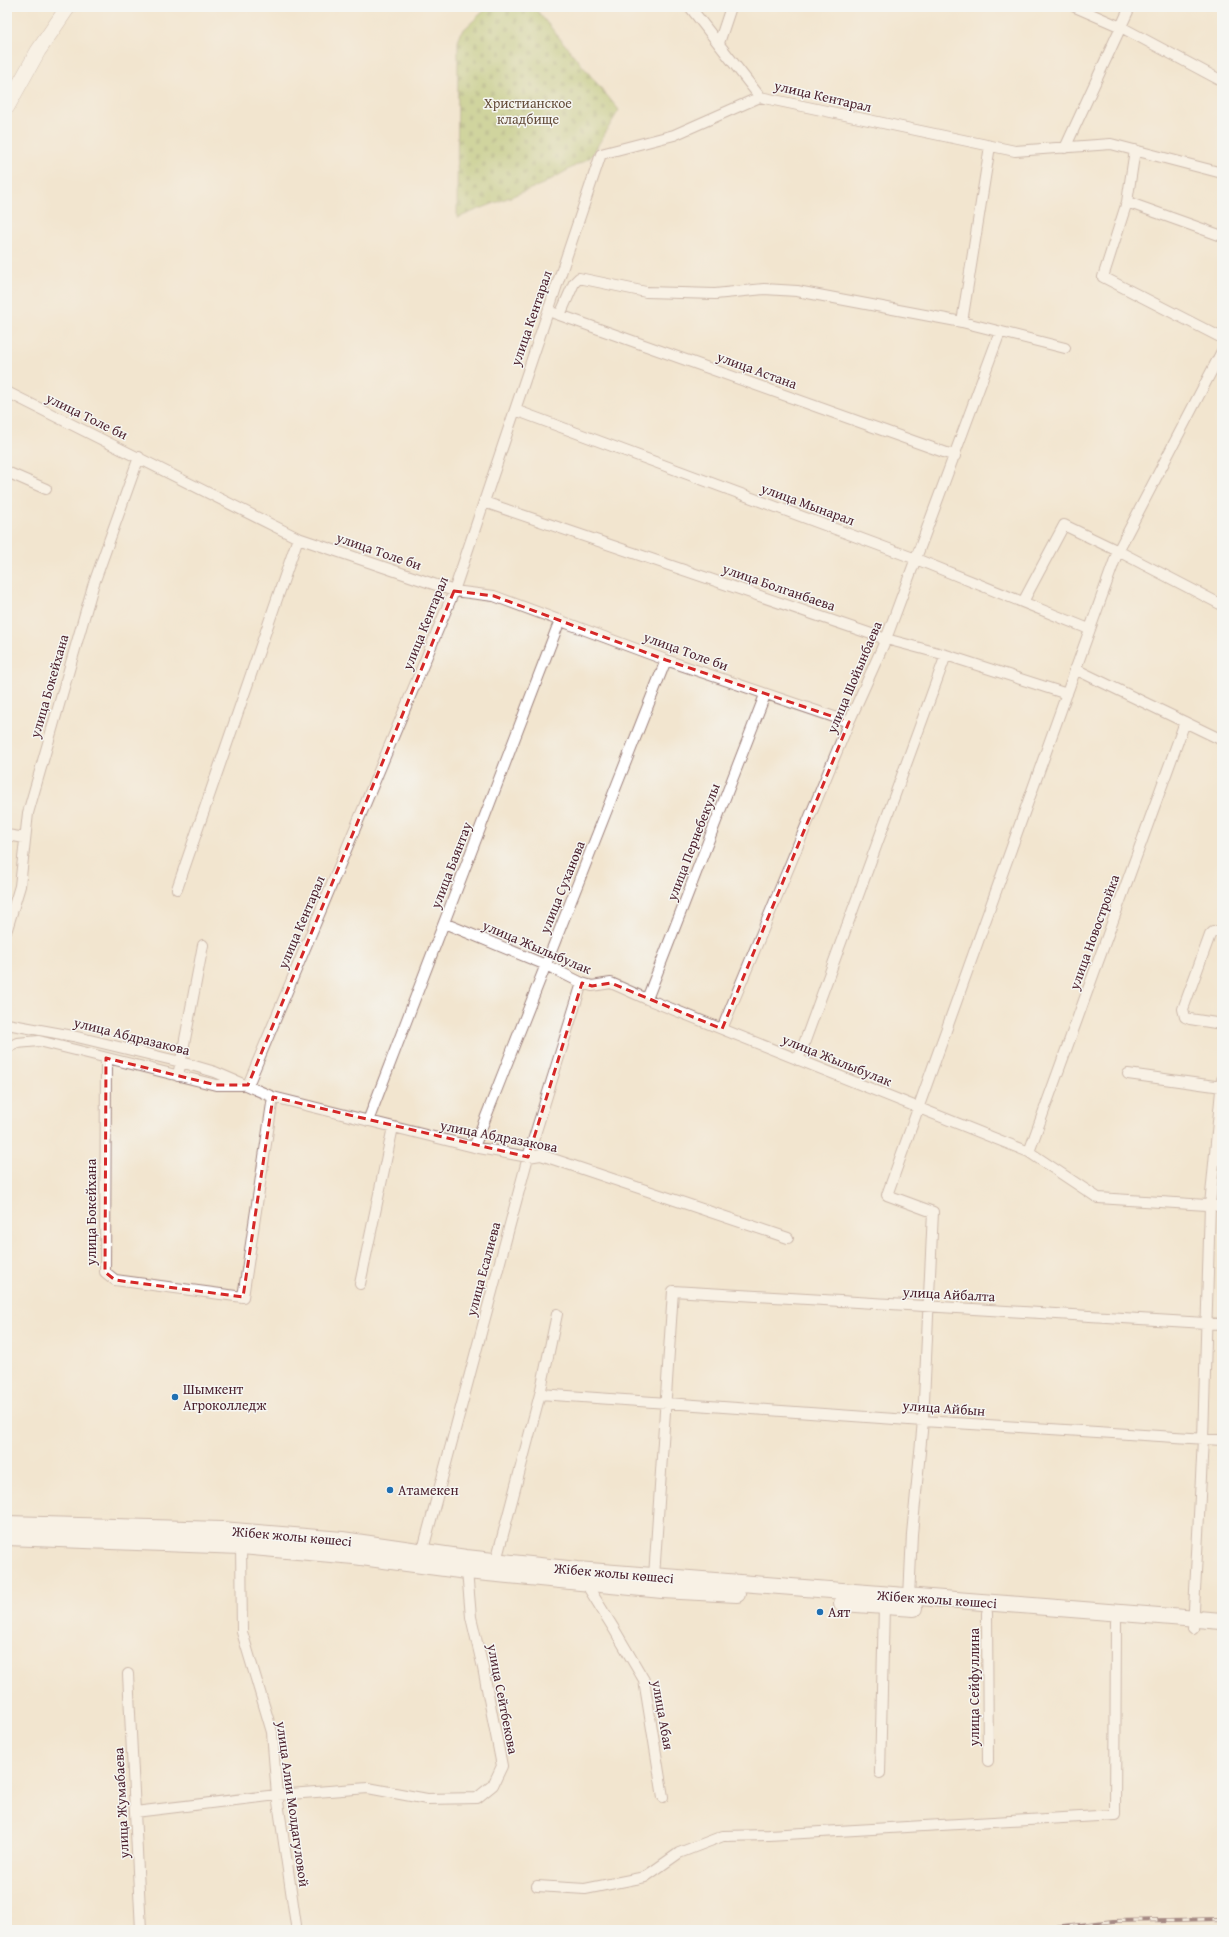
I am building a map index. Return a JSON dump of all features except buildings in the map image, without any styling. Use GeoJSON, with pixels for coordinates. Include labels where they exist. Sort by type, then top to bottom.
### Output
{"type":"FeatureCollection","features":[{"type":"Feature","properties":{"kind":"main road"},"geometry":{"type":"LineString","coordinates":[[7,107],[38,51],[68,7]]}},
{"type":"Feature","properties":{"kind":"main road","name":"Жібек жолы көшесі"},"geometry":{"type":"LineString","coordinates":[[7,1524],[222,1530],[342,1540],[421,1558],[467,1571],[884,1606],[1116,1622],[1193,1624],[1222,1621]]}},
{"type":"Feature","properties":{"kind":"main road","name":"Жібек жолы көшесі"},"geometry":{"type":"LineString","coordinates":[[7,1536],[241,1546],[354,1556],[496,1561],[654,1577],[909,1597],[1193,1624],[1222,1632]]}},
{"type":"Feature","properties":{"kind":"street"},"geometry":{"type":"LineString","coordinates":[[690,7],[760,96]]}},
{"type":"Feature","properties":{"kind":"street"},"geometry":{"type":"LineString","coordinates":[[719,43],[731,7]]}},
{"type":"Feature","properties":{"kind":"street"},"geometry":{"type":"LineString","coordinates":[[1075,7],[1120,27],[1222,82]]}},
{"type":"Feature","properties":{"kind":"street"},"geometry":{"type":"LineString","coordinates":[[1064,148],[1130,7]]}},
{"type":"Feature","properties":{"kind":"street","name":"улица Кентарал"},"geometry":{"type":"LineString","coordinates":[[248,1085],[454,592],[600,154],[674,135],[760,96],[1015,152],[1111,144],[1222,173]]}},
{"type":"Feature","properties":{"kind":"street"},"geometry":{"type":"LineString","coordinates":[[962,322],[990,146]]}},
{"type":"Feature","properties":{"kind":"street"},"geometry":{"type":"LineString","coordinates":[[1135,150],[1127,202],[1103,277],[1222,338]]}},
{"type":"Feature","properties":{"kind":"street"},"geometry":{"type":"LineString","coordinates":[[1127,202],[1222,236]]}},
{"type":"Feature","properties":{"kind":"street"},"geometry":{"type":"LineString","coordinates":[[560,315],[574,283],[580,278],[646,292],[715,294],[764,289],[797,291],[962,322],[1064,348]]}},
{"type":"Feature","properties":{"kind":"street","name":"улица Астана"},"geometry":{"type":"LineString","coordinates":[[548,310],[955,456]]}},
{"type":"Feature","properties":{"kind":"street","name":"улица Шойынбаева"},"geometry":{"type":"LineString","coordinates":[[722,1029],[849,722],[886,639],[1000,332]]}},
{"type":"Feature","properties":{"kind":"street"},"geometry":{"type":"LineString","coordinates":[[909,1597],[912,1534],[923,1421],[932,1212],[887,1195],[1118,551],[1222,351]]}},
{"type":"Feature","properties":{"kind":"street","name":"улица Толе би"},"geometry":{"type":"LineString","coordinates":[[7,392],[298,538],[454,592],[494,596],[666,660],[849,722]]}},
{"type":"Feature","properties":{"kind":"street","name":"улица Мынарал"},"geometry":{"type":"LineString","coordinates":[[515,410],[916,559],[1089,629]]}},
{"type":"Feature","properties":{"kind":"street","name":"улица Бокейхана"},"geometry":{"type":"LineString","coordinates":[[7,929],[20,886],[28,813],[93,586],[139,457]]}},
{"type":"Feature","properties":{"kind":"street"},"geometry":{"type":"LineString","coordinates":[[7,472],[46,489]]}},
{"type":"Feature","properties":{"kind":"street","name":"улица Болганбаева"},"geometry":{"type":"LineString","coordinates":[[484,502],[886,639],[946,655],[1066,694]]}},
{"type":"Feature","properties":{"kind":"street"},"geometry":{"type":"LineString","coordinates":[[1023,602],[1064,525],[1222,605]]}},
{"type":"Feature","properties":{"kind":"street"},"geometry":{"type":"LineString","coordinates":[[177,889],[298,538]]}},
{"type":"Feature","properties":{"kind":"street","name":"улица Баянтау"},"geometry":{"type":"LineString","coordinates":[[368,1121],[560,620]]}},
{"type":"Feature","properties":{"kind":"street"},"geometry":{"type":"LineString","coordinates":[[798,1060],[946,655]]}},
{"type":"Feature","properties":{"kind":"street","name":"улица Суханова"},"geometry":{"type":"LineString","coordinates":[[474,1147],[666,660]]}},
{"type":"Feature","properties":{"kind":"street"},"geometry":{"type":"LineString","coordinates":[[1076,669],[1222,740]]}},
{"type":"Feature","properties":{"kind":"street","name":"улица Пернебекулы"},"geometry":{"type":"LineString","coordinates":[[647,999],[765,694]]}},
{"type":"Feature","properties":{"kind":"street","name":"улица Новостройка"},"geometry":{"type":"LineString","coordinates":[[1030,1152],[1185,722]]}},
{"type":"Feature","properties":{"kind":"street"},"geometry":{"type":"LineString","coordinates":[[7,835],[25,838]]}},
{"type":"Feature","properties":{"kind":"street","name":"улица Жылыбулак"},"geometry":{"type":"LineString","coordinates":[[444,923],[546,965],[582,983],[592,986],[611,983],[798,1060],[1030,1152],[1098,1198],[1222,1206]]}},
{"type":"Feature","properties":{"kind":"street"},"geometry":{"type":"LineString","coordinates":[[1222,934],[1219,932],[1213,932],[1210,935],[1182,1009],[1185,1017],[1222,1024]]}},
{"type":"Feature","properties":{"kind":"street"},"geometry":{"type":"LineString","coordinates":[[178,1076],[203,945]]}},
{"type":"Feature","properties":{"kind":"street","name":"улица Есалиева"},"geometry":{"type":"LineString","coordinates":[[421,1558],[528,1157],[582,983]]}},
{"type":"Feature","properties":{"kind":"street","name":"улица Абдразакова"},"geometry":{"type":"LineString","coordinates":[[7,1024],[74,1036],[181,1062],[215,1072],[273,1097],[368,1121],[474,1147],[528,1157],[541,1155],[788,1238]]}},
{"type":"Feature","properties":{"kind":"street","name":"улица Абдразакова"},"geometry":{"type":"LineString","coordinates":[[7,1048],[17,1043],[39,1041],[216,1085],[248,1085]]}},
{"type":"Feature","properties":{"kind":"street","name":"улица Бокейхана"},"geometry":{"type":"LineString","coordinates":[[106,1058],[105,1272],[114,1280],[242,1297],[273,1097]]}},
{"type":"Feature","properties":{"kind":"street"},"geometry":{"type":"LineString","coordinates":[[1128,1074],[1222,1085],[1210,1206],[1203,1439],[1193,1624]]}},
{"type":"Feature","properties":{"kind":"street"},"geometry":{"type":"LineString","coordinates":[[360,1284],[393,1127]]}},
{"type":"Feature","properties":{"kind":"street","name":"улица Айбалта"},"geometry":{"type":"LineString","coordinates":[[665,1402],[674,1291],[1222,1324]]}},
{"type":"Feature","properties":{"kind":"street"},"geometry":{"type":"LineString","coordinates":[[496,1561],[540,1394],[557,1314]]}},
{"type":"Feature","properties":{"kind":"street","name":"улица Айбын"},"geometry":{"type":"LineString","coordinates":[[540,1394],[1222,1440]]}},
{"type":"Feature","properties":{"kind":"street"},"geometry":{"type":"LineString","coordinates":[[654,1577],[665,1402]]}},
{"type":"Feature","properties":{"kind":"street","name":"улица Алии Молдагуловой"},"geometry":{"type":"LineString","coordinates":[[241,1546],[242,1632],[272,1732],[277,1795],[296,1926]]}},
{"type":"Feature","properties":{"kind":"street","name":"улица Сейтбекова"},"geometry":{"type":"LineString","coordinates":[[135,1812],[277,1795],[368,1788],[428,1799],[477,1798],[493,1785],[502,1766],[483,1668],[471,1617],[467,1571]]}},
{"type":"Feature","properties":{"kind":"street","name":"улица Абая"},"geometry":{"type":"LineString","coordinates":[[585,1582],[644,1680],[663,1797]]}},
{"type":"Feature","properties":{"kind":"street"},"geometry":{"type":"LineString","coordinates":[[880,1773],[884,1606]]}},
{"type":"Feature","properties":{"kind":"street","name":"улица Сейфуллина"},"geometry":{"type":"LineString","coordinates":[[987,1613],[988,1761]]}},
{"type":"Feature","properties":{"kind":"street"},"geometry":{"type":"LineString","coordinates":[[536,1886],[585,1889],[645,1877],[679,1853],[723,1836],[770,1835],[1114,1815],[1116,1622]]}},
{"type":"Feature","properties":{"kind":"street","name":"улица Жумабаева"},"geometry":{"type":"LineString","coordinates":[[128,1674],[142,1930]]}},
{"type":"Feature","properties":{"kind":"highlighted area"},"geometry":{"type":"Polygon","coordinates":[[[454,591],[494,596],[666,660],[849,722],[722,1029],[611,983],[592,986],[582,983],[528,1157],[273,1097],[243,1297],[115,1280],[105,1272],[106,1058],[216,1085],[248,1085],[454,591]]]}},
{"type":"Feature","properties":{"kind":"green space","name":"Христианское кладбище"},"geometry":{"type":"Polygon","coordinates":[[[488,7],[534,7],[619,110],[591,157],[543,184],[457,218],[458,42],[460,33],[488,7]]]}},
{"type":"Feature","properties":{"kind":"railway"},"geometry":{"type":"LineString","coordinates":[[1038,1930],[1113,1921],[1222,1919]]}},
{"type":"Feature","properties":{"kind":"place","name":"Шымкент Агроколледж"},"geometry":{"type":"Point","coordinates":[175,1397]}},
{"type":"Feature","properties":{"kind":"place","name":"Атамекен"},"geometry":{"type":"Point","coordinates":[390,1490]}},
{"type":"Feature","properties":{"kind":"place","name":"Аят"},"geometry":{"type":"Point","coordinates":[820,1612]}}]}
